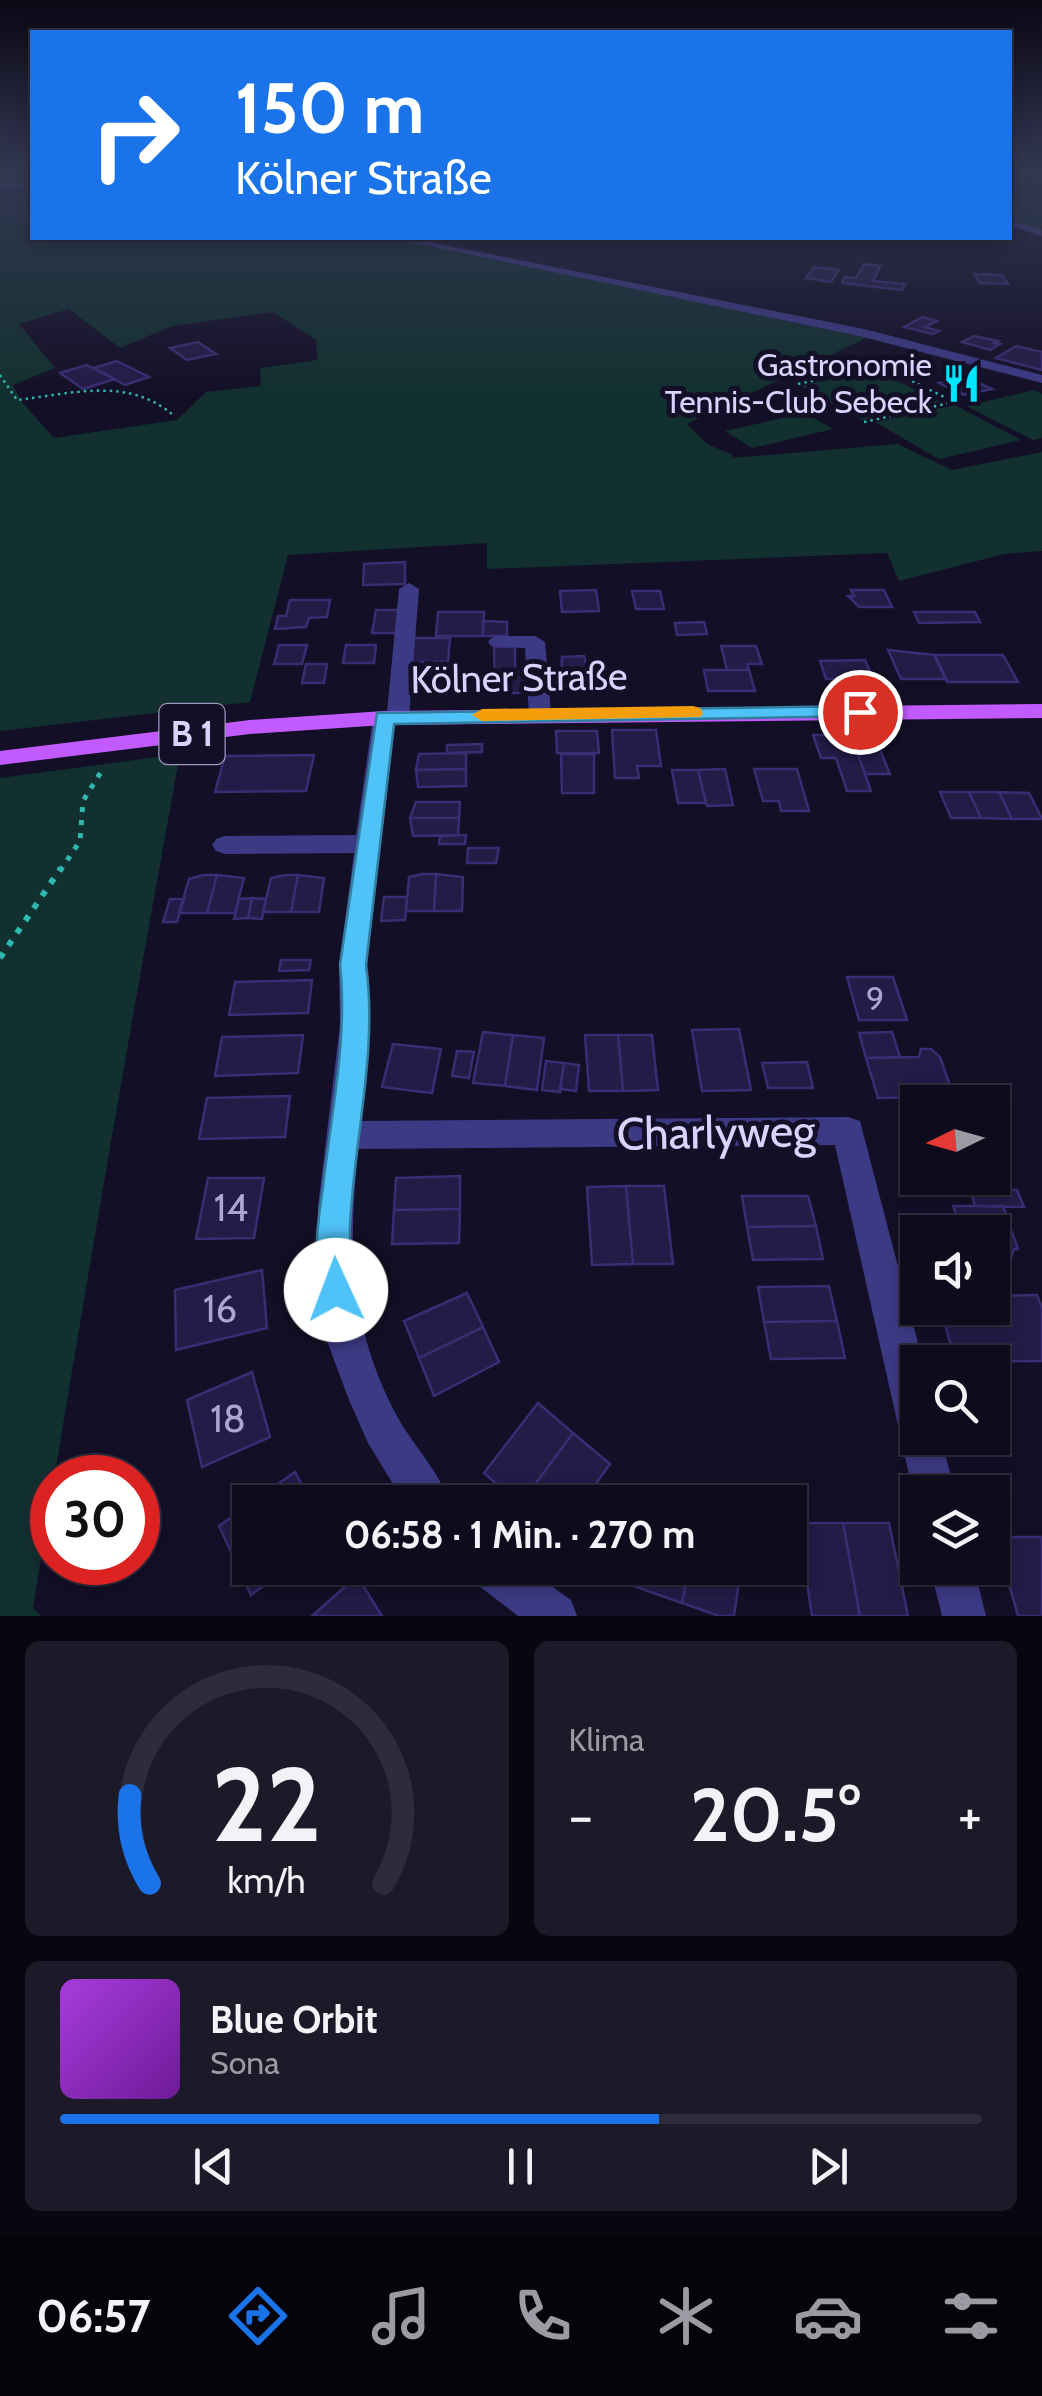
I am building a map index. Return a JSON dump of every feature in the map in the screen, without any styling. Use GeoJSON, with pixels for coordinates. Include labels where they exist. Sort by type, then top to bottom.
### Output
{"type":"FeatureCollection","features":[{"type":"Feature","properties":{"kind":"main road","name":"Kölner Straße"},"geometry":{"type":"LineString","coordinates":[[0,758],[250,728],[391,717],[1042,711]]}},
{"type":"Feature","properties":{"kind":"street"},"geometry":{"type":"LineString","coordinates":[[432,245],[864,334],[1042,379]]}},
{"type":"Feature","properties":{"kind":"street"},"geometry":{"type":"LineString","coordinates":[[409,589],[353,965],[358,1004],[334,1228],[336,1290],[352,1351],[376,1417],[415,1485]]}},
{"type":"Feature","properties":{"kind":"street"},"geometry":{"type":"LineString","coordinates":[[498,642],[535,642],[540,714]]}},
{"type":"Feature","properties":{"kind":"street"},"geometry":{"type":"LineString","coordinates":[[225,844],[371,844]]}},
{"type":"Feature","properties":{"kind":"street","name":"Charlyweg"},"geometry":{"type":"LineString","coordinates":[[343,1136],[848,1131],[900,1348]]}},
{"type":"Feature","properties":{"kind":"street"},"geometry":{"type":"LineString","coordinates":[[513,1585],[555,1616]]}},
{"type":"Feature","properties":{"kind":"street"},"geometry":{"type":"LineString","coordinates":[[956,1585],[964,1616]]}},
{"type":"Feature","properties":{"kind":"path"},"geometry":{"type":"LineString","coordinates":[[864,422],[954,402],[877,364],[888,358]]}},
{"type":"Feature","properties":{"kind":"path"},"geometry":{"type":"LineString","coordinates":[[798,384],[882,366]]}},
{"type":"Feature","properties":{"kind":"path"},"geometry":{"type":"LineString","coordinates":[[0,375],[17,400],[125,390],[144,395],[173,414]]}},
{"type":"Feature","properties":{"kind":"path"},"geometry":{"type":"LineString","coordinates":[[0,958],[80,841],[84,801],[108,760]]}},
{"type":"Feature","properties":{"kind":"green space"},"geometry":{"type":"Polygon","coordinates":[[[0,245],[435,245],[866,338],[687,424],[707,444],[733,455],[732,458],[897,444],[952,470],[1042,452],[1042,551],[1004,554],[899,581],[887,553],[487,569],[487,543],[288,555],[250,702],[0,731],[0,245]],[[69,309],[19,324],[55,368],[13,385],[21,401],[54,438],[177,420],[206,392],[261,386],[260,368],[318,360],[316,340],[273,312],[172,326],[120,348],[69,309]]]}},
{"type":"Feature","properties":{"kind":"green space"},"geometry":{"type":"Polygon","coordinates":[[[876,370],[940,402],[862,420],[801,386],[876,370]]]}},
{"type":"Feature","properties":{"kind":"green space"},"geometry":{"type":"Polygon","coordinates":[[[1034,390],[1042,394],[1042,438],[1033,440],[966,406],[1034,390]]]}},
{"type":"Feature","properties":{"kind":"green space"},"geometry":{"type":"Polygon","coordinates":[[[955,405],[1021,440],[939,459],[875,422],[955,405]]]}},
{"type":"Feature","properties":{"kind":"green space"},"geometry":{"type":"Polygon","coordinates":[[[805,413],[833,429],[752,448],[725,431],[805,413]]]}},
{"type":"Feature","properties":{"kind":"green space"},"geometry":{"type":"Polygon","coordinates":[[[180,754],[58,1455],[30,1455],[30,1585],[37,1585],[33,1608],[41,1616],[0,1616],[0,778],[180,754]]]}},
{"type":"Feature","properties":{"kind":"building"},"geometry":{"type":"Polygon","coordinates":[[[864,264],[880,266],[873,281],[905,284],[902,290],[842,283],[845,277],[856,278],[864,264]]]}},
{"type":"Feature","properties":{"kind":"building"},"geometry":{"type":"Polygon","coordinates":[[[814,267],[839,270],[831,282],[806,278],[814,267]]]}},
{"type":"Feature","properties":{"kind":"building"},"geometry":{"type":"Polygon","coordinates":[[[975,274],[1002,275],[1008,284],[980,283],[975,274]]]}},
{"type":"Feature","properties":{"kind":"building"},"geometry":{"type":"Polygon","coordinates":[[[922,317],[937,321],[924,327],[939,331],[933,334],[904,327],[922,317]]]}},
{"type":"Feature","properties":{"kind":"building"},"geometry":{"type":"Polygon","coordinates":[[[974,336],[1000,344],[990,350],[962,342],[974,336]]]}},
{"type":"Feature","properties":{"kind":"building"},"geometry":{"type":"Polygon","coordinates":[[[198,342],[216,354],[187,360],[170,348],[198,342]]]}},
{"type":"Feature","properties":{"kind":"building"},"geometry":{"type":"Polygon","coordinates":[[[1016,346],[1042,352],[1042,370],[996,358],[1016,346]]]}},
{"type":"Feature","properties":{"kind":"building"},"geometry":{"type":"Polygon","coordinates":[[[117,361],[149,377],[125,385],[93,368],[117,361]]]}},
{"type":"Feature","properties":{"kind":"building"},"geometry":{"type":"Polygon","coordinates":[[[86,365],[115,379],[83,389],[60,373],[86,365]]]}},
{"type":"Feature","properties":{"kind":"building"},"geometry":{"type":"Polygon","coordinates":[[[966,377],[992,389],[964,395],[939,383],[966,377]]]}},
{"type":"Feature","properties":{"kind":"building"},"geometry":{"type":"Polygon","coordinates":[[[405,562],[405,584],[363,585],[364,564],[405,562]]]}},
{"type":"Feature","properties":{"kind":"building"},"geometry":{"type":"Polygon","coordinates":[[[596,590],[599,611],[562,612],[560,591],[596,590]]]}},
{"type":"Feature","properties":{"kind":"building"},"geometry":{"type":"Polygon","coordinates":[[[851,590],[884,590],[892,607],[859,607],[848,596],[854,596],[851,590]]]}},
{"type":"Feature","properties":{"kind":"building"},"geometry":{"type":"Polygon","coordinates":[[[632,591],[660,591],[664,609],[636,609],[632,591]]]}},
{"type":"Feature","properties":{"kind":"building"},"geometry":{"type":"Polygon","coordinates":[[[290,600],[330,600],[327,617],[309,618],[306,627],[275,629],[278,616],[286,616],[290,600]]]}},
{"type":"Feature","properties":{"kind":"building"},"geometry":{"type":"Polygon","coordinates":[[[376,610],[400,610],[397,633],[372,633],[376,610]]]}},
{"type":"Feature","properties":{"kind":"building"},"geometry":{"type":"Polygon","coordinates":[[[438,612],[484,612],[483,636],[436,636],[438,612]]]}},
{"type":"Feature","properties":{"kind":"building"},"geometry":{"type":"Polygon","coordinates":[[[914,612],[975,612],[980,622],[919,623],[914,612]]]}},
{"type":"Feature","properties":{"kind":"building"},"geometry":{"type":"Polygon","coordinates":[[[483,621],[507,622],[507,636],[483,636],[483,621]]]}},
{"type":"Feature","properties":{"kind":"building"},"geometry":{"type":"Polygon","coordinates":[[[704,622],[707,634],[677,635],[675,623],[704,622]]]}},
{"type":"Feature","properties":{"kind":"building"},"geometry":{"type":"Polygon","coordinates":[[[412,638],[450,638],[448,662],[409,662],[412,638]]]}},
{"type":"Feature","properties":{"kind":"building"},"geometry":{"type":"Polygon","coordinates":[[[279,645],[307,645],[302,664],[274,664],[279,645]]]}},
{"type":"Feature","properties":{"kind":"building"},"geometry":{"type":"Polygon","coordinates":[[[346,645],[376,645],[374,663],[343,663],[346,645]]]}},
{"type":"Feature","properties":{"kind":"building"},"geometry":{"type":"Polygon","coordinates":[[[721,646],[756,646],[762,664],[747,664],[749,670],[727,670],[721,646]]]}},
{"type":"Feature","properties":{"kind":"building"},"geometry":{"type":"Polygon","coordinates":[[[494,647],[515,647],[515,671],[528,671],[529,693],[495,693],[494,647]]]}},
{"type":"Feature","properties":{"kind":"building"},"geometry":{"type":"Polygon","coordinates":[[[888,650],[935,655],[946,679],[901,679],[888,650]]]}},
{"type":"Feature","properties":{"kind":"building"},"geometry":{"type":"Polygon","coordinates":[[[934,655],[1003,655],[1018,682],[947,682],[934,655]]]}},
{"type":"Feature","properties":{"kind":"building"},"geometry":{"type":"Polygon","coordinates":[[[584,656],[593,691],[561,690],[562,657],[584,656]]]}},
{"type":"Feature","properties":{"kind":"building"},"geometry":{"type":"Polygon","coordinates":[[[865,660],[873,678],[826,679],[820,661],[865,660]]]}},
{"type":"Feature","properties":{"kind":"building"},"geometry":{"type":"Polygon","coordinates":[[[306,664],[327,664],[324,683],[302,683],[306,664]]]}},
{"type":"Feature","properties":{"kind":"building"},"geometry":{"type":"Polygon","coordinates":[[[704,670],[749,670],[755,691],[708,691],[704,670]]]}},
{"type":"Feature","properties":{"kind":"building"},"geometry":{"type":"Polygon","coordinates":[[[612,730],[656,730],[661,766],[637,766],[639,778],[615,778],[612,730]]]}},
{"type":"Feature","properties":{"kind":"building"},"geometry":{"type":"Polygon","coordinates":[[[556,731],[597,731],[599,753],[557,753],[556,731]]]}},
{"type":"Feature","properties":{"kind":"building"},"geometry":{"type":"Polygon","coordinates":[[[813,735],[851,735],[871,791],[847,791],[836,758],[821,758],[813,735]]]}},
{"type":"Feature","properties":{"kind":"building"},"geometry":{"type":"Polygon","coordinates":[[[851,735],[874,735],[890,774],[865,774],[851,735]]]}},
{"type":"Feature","properties":{"kind":"building"},"geometry":{"type":"Polygon","coordinates":[[[482,744],[482,752],[447,753],[447,745],[482,744]]]}},
{"type":"Feature","properties":{"kind":"building"},"geometry":{"type":"Polygon","coordinates":[[[466,753],[466,769],[416,770],[419,754],[466,753]]]}},
{"type":"Feature","properties":{"kind":"building"},"geometry":{"type":"Polygon","coordinates":[[[561,754],[594,754],[594,793],[562,793],[561,754]]]}},
{"type":"Feature","properties":{"kind":"building"},"geometry":{"type":"Polygon","coordinates":[[[314,755],[306,791],[215,792],[225,756],[314,755]]]}},
{"type":"Feature","properties":{"kind":"building"},"geometry":{"type":"Polygon","coordinates":[[[466,769],[466,786],[418,787],[416,770],[466,769]]]}},
{"type":"Feature","properties":{"kind":"building"},"geometry":{"type":"Polygon","coordinates":[[[725,769],[733,805],[707,806],[698,770],[725,769]]]}},
{"type":"Feature","properties":{"kind":"building"},"geometry":{"type":"Polygon","coordinates":[[[754,769],[797,769],[809,811],[781,811],[779,801],[763,801],[754,769]]]}},
{"type":"Feature","properties":{"kind":"building"},"geometry":{"type":"Polygon","coordinates":[[[672,770],[698,770],[706,803],[678,803],[672,770]]]}},
{"type":"Feature","properties":{"kind":"building"},"geometry":{"type":"Polygon","coordinates":[[[940,792],[969,792],[981,818],[951,818],[940,792]]]}},
{"type":"Feature","properties":{"kind":"building"},"geometry":{"type":"Polygon","coordinates":[[[969,792],[999,792],[1012,819],[981,818],[969,792]]]}},
{"type":"Feature","properties":{"kind":"building"},"geometry":{"type":"Polygon","coordinates":[[[999,792],[1029,793],[1042,819],[1012,819],[999,792]]]}},
{"type":"Feature","properties":{"kind":"building"},"geometry":{"type":"Polygon","coordinates":[[[416,802],[460,802],[459,818],[410,818],[416,802]]]}},
{"type":"Feature","properties":{"kind":"building"},"geometry":{"type":"Polygon","coordinates":[[[410,818],[459,818],[458,835],[413,836],[410,818]]]}},
{"type":"Feature","properties":{"kind":"building"},"geometry":{"type":"Polygon","coordinates":[[[466,835],[465,844],[439,844],[440,836],[466,835]]]}},
{"type":"Feature","properties":{"kind":"building"},"geometry":{"type":"Polygon","coordinates":[[[468,848],[499,848],[496,863],[467,863],[468,848]]]}},
{"type":"Feature","properties":{"kind":"building"},"geometry":{"type":"Polygon","coordinates":[[[436,874],[434,911],[406,911],[409,877],[436,874]]]}},
{"type":"Feature","properties":{"kind":"building"},"geometry":{"type":"Polygon","coordinates":[[[436,874],[463,877],[462,911],[434,911],[436,874]]]}},
{"type":"Feature","properties":{"kind":"building"},"geometry":{"type":"Polygon","coordinates":[[[217,875],[207,913],[179,913],[189,879],[217,875]]]}},
{"type":"Feature","properties":{"kind":"building"},"geometry":{"type":"Polygon","coordinates":[[[217,875],[244,878],[235,913],[207,913],[217,875]]]}},
{"type":"Feature","properties":{"kind":"building"},"geometry":{"type":"Polygon","coordinates":[[[298,875],[291,912],[263,912],[271,878],[298,875]]]}},
{"type":"Feature","properties":{"kind":"building"},"geometry":{"type":"Polygon","coordinates":[[[298,875],[324,878],[319,912],[291,912],[298,875]]]}},
{"type":"Feature","properties":{"kind":"building"},"geometry":{"type":"Polygon","coordinates":[[[384,897],[407,897],[405,920],[381,921],[384,897]]]}},
{"type":"Feature","properties":{"kind":"building"},"geometry":{"type":"Polygon","coordinates":[[[252,898],[266,899],[262,919],[248,918],[252,898]]]}},
{"type":"Feature","properties":{"kind":"building"},"geometry":{"type":"Polygon","coordinates":[[[252,898],[248,918],[234,919],[239,899],[252,898]]]}},
{"type":"Feature","properties":{"kind":"building"},"geometry":{"type":"Polygon","coordinates":[[[170,899],[184,899],[177,922],[163,922],[170,899]]]}},
{"type":"Feature","properties":{"kind":"building"},"geometry":{"type":"Polygon","coordinates":[[[281,960],[311,960],[309,970],[279,971],[281,960]]]}},
{"type":"Feature","properties":{"kind":"building"},"geometry":{"type":"Polygon","coordinates":[[[847,977],[893,977],[907,1020],[859,1020],[847,977]]]}},
{"type":"Feature","properties":{"kind":"building"},"geometry":{"type":"Polygon","coordinates":[[[312,980],[308,1013],[229,1015],[235,982],[312,980]]]}},
{"type":"Feature","properties":{"kind":"building"},"geometry":{"type":"Polygon","coordinates":[[[739,1029],[751,1090],[702,1091],[692,1030],[739,1029]]]}},
{"type":"Feature","properties":{"kind":"building"},"geometry":{"type":"Polygon","coordinates":[[[483,1032],[513,1035],[505,1086],[473,1083],[483,1032]]]}},
{"type":"Feature","properties":{"kind":"building"},"geometry":{"type":"Polygon","coordinates":[[[892,1032],[900,1057],[866,1058],[859,1033],[892,1032]]]}},
{"type":"Feature","properties":{"kind":"building"},"geometry":{"type":"Polygon","coordinates":[[[303,1035],[298,1073],[215,1076],[222,1037],[303,1035]]]}},
{"type":"Feature","properties":{"kind":"building"},"geometry":{"type":"Polygon","coordinates":[[[513,1035],[544,1038],[537,1090],[505,1086],[513,1035]]]}},
{"type":"Feature","properties":{"kind":"building"},"geometry":{"type":"Polygon","coordinates":[[[585,1035],[618,1035],[623,1091],[589,1091],[585,1035]]]}},
{"type":"Feature","properties":{"kind":"building"},"geometry":{"type":"Polygon","coordinates":[[[618,1035],[652,1035],[658,1090],[623,1091],[618,1035]]]}},
{"type":"Feature","properties":{"kind":"building"},"geometry":{"type":"Polygon","coordinates":[[[393,1044],[441,1049],[432,1093],[382,1087],[393,1044]]]}},
{"type":"Feature","properties":{"kind":"building"},"geometry":{"type":"Polygon","coordinates":[[[921,1049],[931,1049],[940,1057],[950,1085],[900,1085],[900,1098],[878,1098],[866,1058],[919,1057],[921,1049]]]}},
{"type":"Feature","properties":{"kind":"building"},"geometry":{"type":"Polygon","coordinates":[[[457,1051],[474,1052],[469,1078],[452,1076],[457,1051]]]}},
{"type":"Feature","properties":{"kind":"building"},"geometry":{"type":"Polygon","coordinates":[[[546,1061],[564,1063],[560,1092],[542,1090],[546,1061]]]}},
{"type":"Feature","properties":{"kind":"building"},"geometry":{"type":"Polygon","coordinates":[[[807,1062],[813,1088],[768,1088],[762,1063],[807,1062]]]}},
{"type":"Feature","properties":{"kind":"building"},"geometry":{"type":"Polygon","coordinates":[[[564,1063],[579,1065],[576,1091],[560,1089],[564,1063]]]}},
{"type":"Feature","properties":{"kind":"building"},"geometry":{"type":"Polygon","coordinates":[[[290,1096],[285,1137],[199,1139],[207,1098],[290,1096]]]}},
{"type":"Feature","properties":{"kind":"building"},"geometry":{"type":"Polygon","coordinates":[[[460,1176],[460,1209],[394,1210],[396,1178],[460,1176]]]}},
{"type":"Feature","properties":{"kind":"building"},"geometry":{"type":"Polygon","coordinates":[[[208,1178],[264,1178],[254,1238],[196,1239],[208,1178]]]}},
{"type":"Feature","properties":{"kind":"building"},"geometry":{"type":"Polygon","coordinates":[[[626,1186],[633,1264],[592,1265],[587,1187],[626,1186]]]}},
{"type":"Feature","properties":{"kind":"building"},"geometry":{"type":"Polygon","coordinates":[[[626,1186],[664,1186],[673,1264],[633,1264],[626,1186]]]}},
{"type":"Feature","properties":{"kind":"building"},"geometry":{"type":"Polygon","coordinates":[[[1010,1190],[1017,1190],[1024,1207],[975,1206],[972,1195],[1010,1195],[1010,1190]]]}},
{"type":"Feature","properties":{"kind":"building"},"geometry":{"type":"Polygon","coordinates":[[[742,1196],[808,1196],[816,1226],[747,1227],[742,1196]]]}},
{"type":"Feature","properties":{"kind":"building"},"geometry":{"type":"Polygon","coordinates":[[[953,1206],[1003,1206],[1006,1215],[956,1215],[953,1206]]]}},
{"type":"Feature","properties":{"kind":"building"},"geometry":{"type":"Polygon","coordinates":[[[460,1209],[459,1243],[392,1244],[394,1210],[460,1209]]]}},
{"type":"Feature","properties":{"kind":"building"},"geometry":{"type":"Polygon","coordinates":[[[816,1226],[823,1259],[753,1260],[747,1227],[816,1226]]]}},
{"type":"Feature","properties":{"kind":"building"},"geometry":{"type":"Polygon","coordinates":[[[1010,1226],[1018,1249],[1014,1249],[1010,1261],[1010,1226]]]}},
{"type":"Feature","properties":{"kind":"building"},"geometry":{"type":"Polygon","coordinates":[[[262,1270],[267,1328],[176,1350],[175,1290],[262,1270]]]}},
{"type":"Feature","properties":{"kind":"building"},"geometry":{"type":"Polygon","coordinates":[[[829,1286],[837,1321],[764,1322],[758,1287],[829,1286]]]}},
{"type":"Feature","properties":{"kind":"building"},"geometry":{"type":"Polygon","coordinates":[[[467,1293],[483,1327],[419,1358],[404,1321],[467,1293]]]}},
{"type":"Feature","properties":{"kind":"building"},"geometry":{"type":"Polygon","coordinates":[[[1037,1295],[1042,1308],[1042,1361],[1010,1361],[1010,1345],[951,1345],[945,1325],[1010,1325],[1010,1296],[1037,1295]]]}},
{"type":"Feature","properties":{"kind":"building"},"geometry":{"type":"Polygon","coordinates":[[[837,1321],[845,1358],[771,1359],[764,1322],[837,1321]]]}},
{"type":"Feature","properties":{"kind":"building"},"geometry":{"type":"Polygon","coordinates":[[[483,1327],[499,1362],[434,1396],[419,1358],[483,1327]]]}},
{"type":"Feature","properties":{"kind":"building"},"geometry":{"type":"Polygon","coordinates":[[[252,1372],[270,1437],[202,1467],[187,1400],[252,1372]]]}},
{"type":"Feature","properties":{"kind":"building"},"geometry":{"type":"Polygon","coordinates":[[[538,1403],[573,1433],[535,1485],[498,1485],[484,1473],[538,1403]]]}},
{"type":"Feature","properties":{"kind":"building"},"geometry":{"type":"Polygon","coordinates":[[[573,1433],[610,1464],[595,1485],[535,1485],[573,1433]]]}},
{"type":"Feature","properties":{"kind":"building"},"geometry":{"type":"Polygon","coordinates":[[[295,1472],[302,1485],[276,1485],[295,1472]]]}},
{"type":"Feature","properties":{"kind":"building"},"geometry":{"type":"Polygon","coordinates":[[[232,1517],[232,1554],[219,1526],[232,1517]]]}},
{"type":"Feature","properties":{"kind":"building"},"geometry":{"type":"Polygon","coordinates":[[[807,1523],[843,1523],[860,1616],[812,1616],[807,1583],[807,1523]]]}},
{"type":"Feature","properties":{"kind":"building"},"geometry":{"type":"Polygon","coordinates":[[[843,1523],[889,1523],[908,1616],[860,1616],[843,1523]]]}},
{"type":"Feature","properties":{"kind":"building"},"geometry":{"type":"Polygon","coordinates":[[[1010,1537],[1042,1537],[1042,1616],[1018,1616],[1009,1585],[1010,1537]]]}},
{"type":"Feature","properties":{"kind":"building"},"geometry":{"type":"Polygon","coordinates":[[[246,1585],[265,1585],[251,1595],[246,1585]]]}},
{"type":"Feature","properties":{"kind":"building"},"geometry":{"type":"Polygon","coordinates":[[[347,1585],[363,1585],[382,1616],[312,1616],[347,1585]]]}},
{"type":"Feature","properties":{"kind":"building"},"geometry":{"type":"Polygon","coordinates":[[[633,1585],[686,1585],[682,1603],[633,1585]]]}},
{"type":"Feature","properties":{"kind":"building"},"geometry":{"type":"Polygon","coordinates":[[[686,1585],[739,1585],[734,1616],[719,1616],[682,1603],[686,1585]]]}},
{"type":"Feature","properties":{"kind":"slow traffic"},"geometry":{"type":"LineString","coordinates":[[482,715],[693,713]]}},
{"type":"Feature","properties":{"kind":"place","name":"Gastronomie Tennis-Club Sebeck"},"geometry":{"type":"Point","coordinates":[962,383]}},
{"type":"Feature","properties":{"kind":"route"},"geometry":{"type":"LineString","coordinates":[[336,1290],[334,1228],[358,1004],[353,965],[384,718],[860,712]]}}]}
